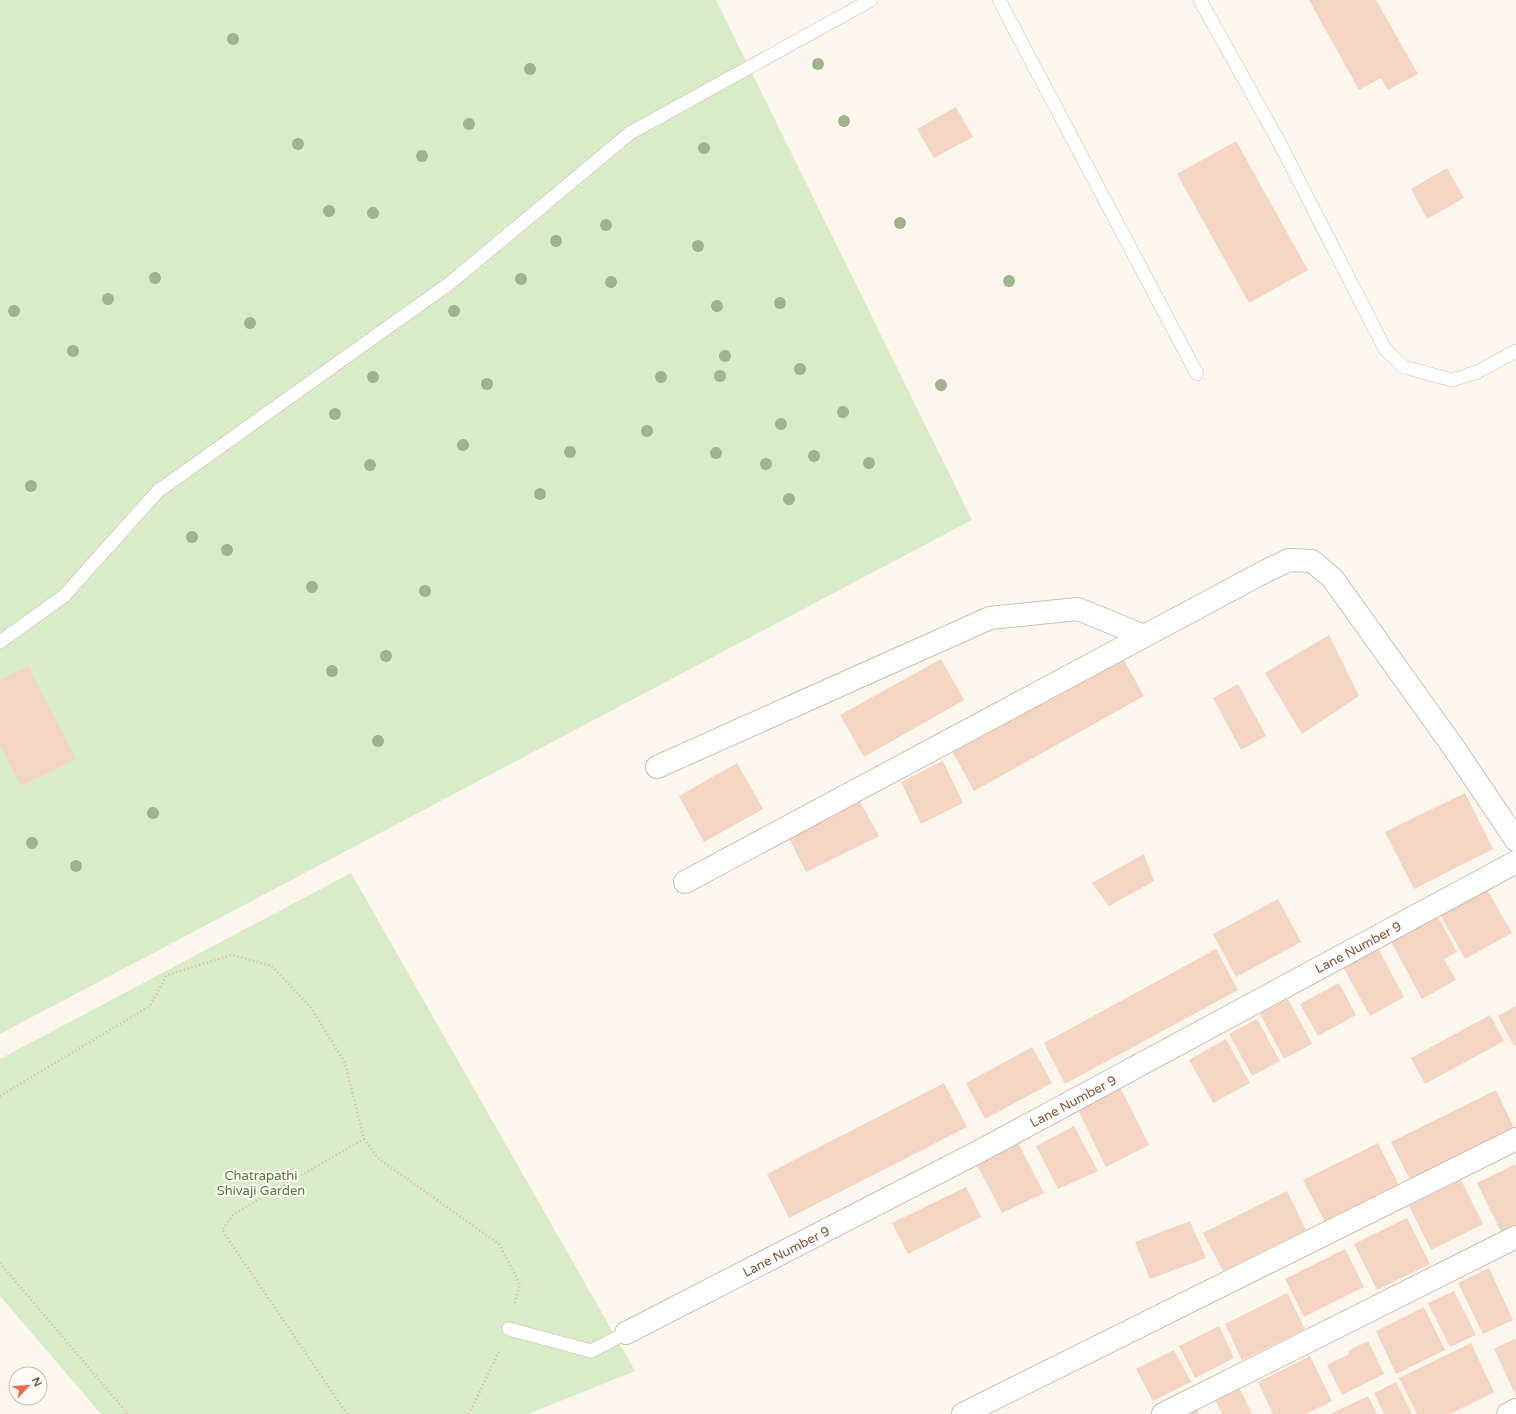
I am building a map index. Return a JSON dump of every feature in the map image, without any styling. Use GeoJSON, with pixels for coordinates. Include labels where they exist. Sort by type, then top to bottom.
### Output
{"type":"FeatureCollection","features":[{"type":"Feature","properties":{"kind":"street"},"geometry":{"type":"LineString","coordinates":[[685,882],[1289,560],[1312,561],[1333,579],[1454,748],[1516,840]]}},
{"type":"Feature","properties":{"kind":"street"},"geometry":{"type":"LineString","coordinates":[[657,767],[990,618],[1078,609],[1144,636]]}},
{"type":"Feature","properties":{"kind":"street","name":"Lane Number 9"},"geometry":{"type":"LineString","coordinates":[[626,1333],[978,1152],[1516,862]]}},
{"type":"Feature","properties":{"kind":"street"},"geometry":{"type":"LineString","coordinates":[[962,1414],[1516,1139]]}},
{"type":"Feature","properties":{"kind":"street"},"geometry":{"type":"LineString","coordinates":[[1163,1414],[1516,1238]]}},
{"type":"Feature","properties":{"kind":"street"},"geometry":{"type":"LineString","coordinates":[[1508,1414],[1516,1410]]}},
{"type":"Feature","properties":{"kind":"lane"},"geometry":{"type":"LineString","coordinates":[[0,642],[64,596],[158,491],[450,283],[630,133],[871,0]]}},
{"type":"Feature","properties":{"kind":"lane"},"geometry":{"type":"LineString","coordinates":[[999,0],[1197,374]]}},
{"type":"Feature","properties":{"kind":"lane"},"geometry":{"type":"LineString","coordinates":[[1200,0],[1279,142],[1385,349],[1404,367],[1452,380],[1477,372],[1516,351]]}},
{"type":"Feature","properties":{"kind":"lane"},"geometry":{"type":"LineString","coordinates":[[509,1329],[591,1351],[626,1333]]}},
{"type":"Feature","properties":{"kind":"path"},"geometry":{"type":"LineString","coordinates":[[0,1096],[150,1006],[167,975],[232,955],[272,966],[312,1009],[345,1063],[364,1139],[378,1158],[499,1244],[520,1284],[509,1329],[469,1414]]}},
{"type":"Feature","properties":{"kind":"path"},"geometry":{"type":"LineString","coordinates":[[347,1414],[222,1230],[234,1214],[364,1139]]}},
{"type":"Feature","properties":{"kind":"path"},"geometry":{"type":"LineString","coordinates":[[0,1263],[128,1414]]}},
{"type":"Feature","properties":{"kind":"green space"},"geometry":{"type":"Polygon","coordinates":[[[0,0],[716,0],[972,520],[0,1034],[0,0]]]}},
{"type":"Feature","properties":{"kind":"green space","name":"Chatrapathi Shivaji Garden"},"geometry":{"type":"Polygon","coordinates":[[[351,873],[635,1371],[528,1414],[101,1414],[0,1296],[0,1059],[351,873]]]}},
{"type":"Feature","properties":{"kind":"building"},"geometry":{"type":"Polygon","coordinates":[[[1309,0],[1376,0],[1418,74],[1388,90],[1381,78],[1359,90],[1309,0]]]}},
{"type":"Feature","properties":{"kind":"building"},"geometry":{"type":"Polygon","coordinates":[[[956,107],[973,137],[934,158],[917,129],[956,107]]]}},
{"type":"Feature","properties":{"kind":"building"},"geometry":{"type":"Polygon","coordinates":[[[1236,141],[1308,270],[1249,303],[1177,174],[1236,141]]]}},
{"type":"Feature","properties":{"kind":"building"},"geometry":{"type":"Polygon","coordinates":[[[1447,168],[1464,198],[1427,219],[1411,189],[1447,168]]]}},
{"type":"Feature","properties":{"kind":"building"},"geometry":{"type":"Polygon","coordinates":[[[1329,635],[1359,696],[1302,734],[1265,673],[1329,635]]]}},
{"type":"Feature","properties":{"kind":"building"},"geometry":{"type":"Polygon","coordinates":[[[1121,655],[1144,696],[974,791],[951,749],[1121,655]]]}},
{"type":"Feature","properties":{"kind":"building"},"geometry":{"type":"Polygon","coordinates":[[[941,659],[964,700],[864,757],[840,715],[941,659]]]}},
{"type":"Feature","properties":{"kind":"building"},"geometry":{"type":"Polygon","coordinates":[[[28,666],[76,759],[21,786],[0,745],[0,680],[28,666]]]}},
{"type":"Feature","properties":{"kind":"building"},"geometry":{"type":"Polygon","coordinates":[[[1238,684],[1266,736],[1241,750],[1213,698],[1238,684]]]}},
{"type":"Feature","properties":{"kind":"building"},"geometry":{"type":"Polygon","coordinates":[[[943,761],[963,803],[921,824],[901,782],[943,761]]]}},
{"type":"Feature","properties":{"kind":"building"},"geometry":{"type":"Polygon","coordinates":[[[737,763],[763,809],[704,842],[679,796],[737,763]]]}},
{"type":"Feature","properties":{"kind":"building"},"geometry":{"type":"Polygon","coordinates":[[[1465,793],[1493,849],[1414,889],[1385,832],[1465,793]]]}},
{"type":"Feature","properties":{"kind":"building"},"geometry":{"type":"Polygon","coordinates":[[[857,796],[879,836],[806,872],[787,834],[857,796]]]}},
{"type":"Feature","properties":{"kind":"building"},"geometry":{"type":"Polygon","coordinates":[[[1144,854],[1154,881],[1109,906],[1092,883],[1144,854]]]}},
{"type":"Feature","properties":{"kind":"building"},"geometry":{"type":"Polygon","coordinates":[[[1486,888],[1512,933],[1465,959],[1440,914],[1486,888]]]}},
{"type":"Feature","properties":{"kind":"building"},"geometry":{"type":"Polygon","coordinates":[[[1278,899],[1301,942],[1236,977],[1213,934],[1278,899]]]}},
{"type":"Feature","properties":{"kind":"building"},"geometry":{"type":"Polygon","coordinates":[[[1437,915],[1457,952],[1444,959],[1456,980],[1422,999],[1390,940],[1437,915]]]}},
{"type":"Feature","properties":{"kind":"building"},"geometry":{"type":"Polygon","coordinates":[[[1378,948],[1404,997],[1370,1016],[1343,967],[1378,948]]]}},
{"type":"Feature","properties":{"kind":"building"},"geometry":{"type":"Polygon","coordinates":[[[1216,949],[1238,990],[1065,1084],[1044,1043],[1216,949]]]}},
{"type":"Feature","properties":{"kind":"building"},"geometry":{"type":"Polygon","coordinates":[[[1339,983],[1356,1015],[1318,1036],[1300,1004],[1339,983]]]}},
{"type":"Feature","properties":{"kind":"building"},"geometry":{"type":"Polygon","coordinates":[[[1288,999],[1312,1044],[1284,1059],[1260,1014],[1288,999]]]}},
{"type":"Feature","properties":{"kind":"building"},"geometry":{"type":"Polygon","coordinates":[[[1516,1006],[1516,1045],[1514,1046],[1498,1016],[1516,1006]]]}},
{"type":"Feature","properties":{"kind":"building"},"geometry":{"type":"Polygon","coordinates":[[[1490,1015],[1504,1041],[1425,1084],[1411,1058],[1490,1015]]]}},
{"type":"Feature","properties":{"kind":"building"},"geometry":{"type":"Polygon","coordinates":[[[1257,1019],[1280,1061],[1252,1076],[1229,1034],[1257,1019]]]}},
{"type":"Feature","properties":{"kind":"building"},"geometry":{"type":"Polygon","coordinates":[[[1226,1039],[1250,1083],[1213,1103],[1189,1060],[1226,1039]]]}},
{"type":"Feature","properties":{"kind":"building"},"geometry":{"type":"Polygon","coordinates":[[[1032,1047],[1052,1083],[985,1119],[966,1083],[1032,1047]]]}},
{"type":"Feature","properties":{"kind":"building"},"geometry":{"type":"Polygon","coordinates":[[[944,1083],[967,1127],[789,1218],[767,1174],[944,1083]]]}},
{"type":"Feature","properties":{"kind":"building"},"geometry":{"type":"Polygon","coordinates":[[[1120,1087],[1149,1145],[1106,1167],[1077,1108],[1120,1087]]]}},
{"type":"Feature","properties":{"kind":"building"},"geometry":{"type":"Polygon","coordinates":[[[1496,1090],[1516,1132],[1412,1184],[1391,1142],[1496,1090]]]}},
{"type":"Feature","properties":{"kind":"building"},"geometry":{"type":"Polygon","coordinates":[[[1074,1126],[1098,1171],[1058,1189],[1036,1146],[1074,1126]]]}},
{"type":"Feature","properties":{"kind":"building"},"geometry":{"type":"Polygon","coordinates":[[[1018,1143],[1044,1193],[1002,1213],[977,1165],[1018,1143]]]}},
{"type":"Feature","properties":{"kind":"building"},"geometry":{"type":"Polygon","coordinates":[[[1378,1143],[1399,1185],[1325,1222],[1303,1180],[1378,1143]]]}},
{"type":"Feature","properties":{"kind":"building"},"geometry":{"type":"Polygon","coordinates":[[[1516,1164],[1516,1227],[1502,1234],[1477,1183],[1516,1164]]]}},
{"type":"Feature","properties":{"kind":"building"},"geometry":{"type":"Polygon","coordinates":[[[1461,1180],[1483,1224],[1431,1250],[1409,1206],[1461,1180]]]}},
{"type":"Feature","properties":{"kind":"building"},"geometry":{"type":"Polygon","coordinates":[[[966,1187],[981,1217],[908,1254],[892,1223],[966,1187]]]}},
{"type":"Feature","properties":{"kind":"building"},"geometry":{"type":"Polygon","coordinates":[[[1287,1191],[1306,1230],[1223,1271],[1203,1233],[1287,1191]]]}},
{"type":"Feature","properties":{"kind":"building"},"geometry":{"type":"Polygon","coordinates":[[[1407,1218],[1430,1264],[1377,1290],[1354,1244],[1407,1218]]]}},
{"type":"Feature","properties":{"kind":"building"},"geometry":{"type":"Polygon","coordinates":[[[1190,1221],[1206,1258],[1150,1279],[1135,1242],[1190,1221]]]}},
{"type":"Feature","properties":{"kind":"building"},"geometry":{"type":"Polygon","coordinates":[[[1345,1249],[1364,1287],[1304,1317],[1285,1279],[1345,1249]]]}},
{"type":"Feature","properties":{"kind":"building"},"geometry":{"type":"Polygon","coordinates":[[[1489,1268],[1513,1320],[1483,1334],[1458,1283],[1489,1268]]]}},
{"type":"Feature","properties":{"kind":"building"},"geometry":{"type":"Polygon","coordinates":[[[1454,1291],[1476,1335],[1450,1347],[1428,1303],[1454,1291]]]}},
{"type":"Feature","properties":{"kind":"building"},"geometry":{"type":"Polygon","coordinates":[[[1287,1293],[1305,1329],[1242,1360],[1225,1324],[1287,1293]]]}},
{"type":"Feature","properties":{"kind":"building"},"geometry":{"type":"Polygon","coordinates":[[[1424,1307],[1445,1350],[1396,1374],[1376,1331],[1424,1307]]]}},
{"type":"Feature","properties":{"kind":"building"},"geometry":{"type":"Polygon","coordinates":[[[1219,1326],[1234,1358],[1195,1378],[1179,1346],[1219,1326]]]}},
{"type":"Feature","properties":{"kind":"building"},"geometry":{"type":"Polygon","coordinates":[[[1516,1338],[1516,1396],[1494,1349],[1516,1338]]]}},
{"type":"Feature","properties":{"kind":"building"},"geometry":{"type":"Polygon","coordinates":[[[1368,1341],[1384,1374],[1342,1395],[1327,1365],[1349,1354],[1348,1351],[1368,1341]]]}},
{"type":"Feature","properties":{"kind":"building"},"geometry":{"type":"Polygon","coordinates":[[[1471,1343],[1494,1392],[1450,1414],[1417,1414],[1399,1378],[1471,1343]]]}},
{"type":"Feature","properties":{"kind":"building"},"geometry":{"type":"Polygon","coordinates":[[[1174,1350],[1191,1382],[1153,1401],[1136,1369],[1174,1350]]]}},
{"type":"Feature","properties":{"kind":"building"},"geometry":{"type":"Polygon","coordinates":[[[1310,1356],[1332,1401],[1306,1414],[1273,1414],[1258,1382],[1310,1356]]]}},
{"type":"Feature","properties":{"kind":"building"},"geometry":{"type":"Polygon","coordinates":[[[1396,1382],[1412,1414],[1384,1414],[1374,1393],[1396,1382]]]}},
{"type":"Feature","properties":{"kind":"building"},"geometry":{"type":"Polygon","coordinates":[[[1239,1387],[1252,1414],[1222,1414],[1215,1399],[1239,1387]]]}},
{"type":"Feature","properties":{"kind":"building"},"geometry":{"type":"Polygon","coordinates":[[[1368,1396],[1377,1414],[1330,1414],[1368,1396]]]}},
{"type":"Feature","properties":{"kind":"building"},"geometry":{"type":"Polygon","coordinates":[[[1196,1408],[1199,1414],[1185,1414],[1196,1408]]]}}]}
